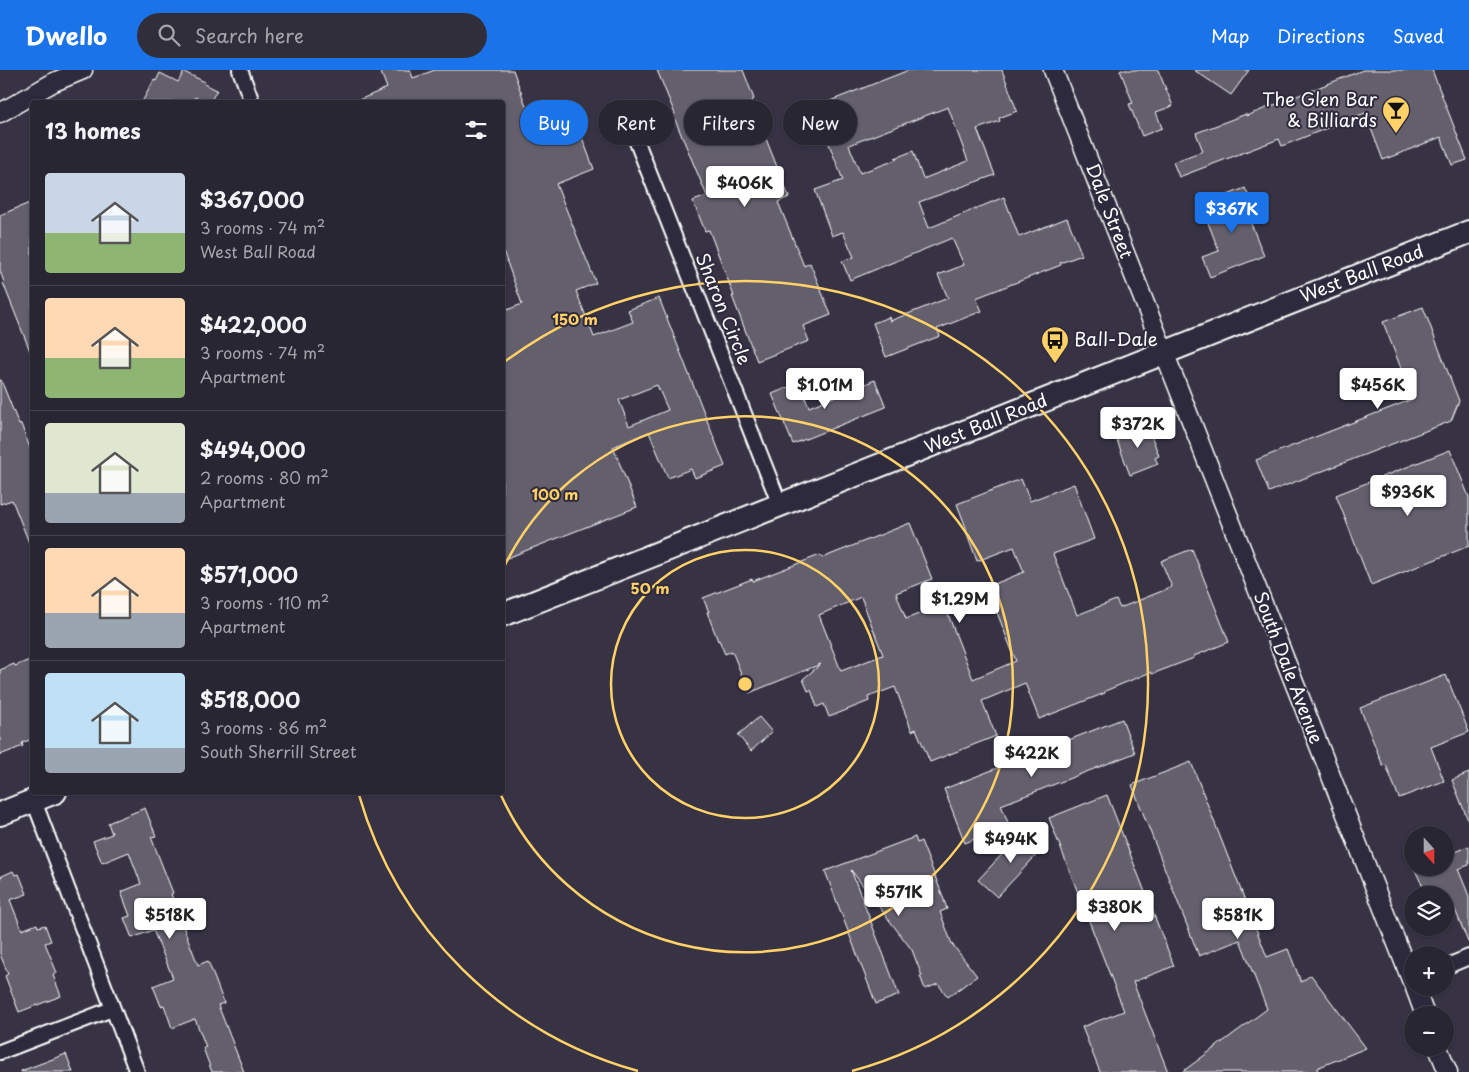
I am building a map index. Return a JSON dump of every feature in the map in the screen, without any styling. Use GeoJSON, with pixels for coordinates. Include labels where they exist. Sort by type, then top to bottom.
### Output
{"type":"FeatureCollection","features":[{"type":"Feature","properties":{"kind":"main road","name":"West Ball Road"},"geometry":{"type":"LineString","coordinates":[[505,614],[1469,232]]}},
{"type":"Feature","properties":{"kind":"main road"},"geometry":{"type":"LineString","coordinates":[[0,814],[45,797]]}},
{"type":"Feature","properties":{"kind":"street"},"geometry":{"type":"LineString","coordinates":[[0,113],[54,82],[83,70]]}},
{"type":"Feature","properties":{"kind":"street"},"geometry":{"type":"LineString","coordinates":[[240,70],[251,100]]}},
{"type":"Feature","properties":{"kind":"street","name":"Dale Street"},"geometry":{"type":"LineString","coordinates":[[1053,70],[1164,353]]}},
{"type":"Feature","properties":{"kind":"street","name":"Sharon Circle"},"geometry":{"type":"LineString","coordinates":[[637,145],[780,505]]}},
{"type":"Feature","properties":{"kind":"street","name":"South Dale Avenue"},"geometry":{"type":"LineString","coordinates":[[1164,353],[1404,959]]}},
{"type":"Feature","properties":{"kind":"street"},"geometry":{"type":"LineString","coordinates":[[45,797],[112,1009],[137,1072]]}},
{"type":"Feature","properties":{"kind":"street"},"geometry":{"type":"LineString","coordinates":[[1454,963],[1469,957]]}},
{"type":"Feature","properties":{"kind":"street"},"geometry":{"type":"LineString","coordinates":[[0,1052],[112,1009]]}},
{"type":"Feature","properties":{"kind":"street"},"geometry":{"type":"LineString","coordinates":[[1441,1056],[1448,1072]]}},
{"type":"Feature","properties":{"kind":"building"},"geometry":{"type":"Polygon","coordinates":[[[380,70],[410,70],[413,78],[435,70],[513,70],[524,100],[520,100],[520,145],[585,145],[594,169],[556,184],[596,283],[576,291],[594,337],[633,322],[628,310],[659,298],[725,466],[695,478],[691,469],[668,478],[649,432],[613,447],[637,507],[505,559],[505,311],[522,304],[505,256],[505,100],[359,100],[387,88],[380,70]],[[657,385],[619,400],[629,426],[668,410],[657,385]]]}},
{"type":"Feature","properties":{"kind":"building"},"geometry":{"type":"Polygon","coordinates":[[[657,70],[743,70],[754,99],[684,100],[684,141],[674,117],[674,100],[669,100],[657,70]]]}},
{"type":"Feature","properties":{"kind":"building"},"geometry":{"type":"Polygon","coordinates":[[[909,70],[1002,70],[1017,111],[999,118],[1000,121],[977,129],[995,175],[919,202],[929,228],[1004,197],[1019,237],[1067,218],[1082,255],[976,298],[982,311],[937,329],[940,336],[886,357],[873,323],[889,317],[890,321],[948,298],[938,275],[964,265],[952,238],[850,280],[842,261],[854,257],[843,232],[832,236],[815,190],[843,180],[829,145],[849,145],[860,173],[896,160],[895,158],[913,151],[923,179],[968,161],[948,107],[857,142],[857,100],[833,100],[909,70]]]}},
{"type":"Feature","properties":{"kind":"building"},"geometry":{"type":"Polygon","coordinates":[[[1120,70],[1158,70],[1173,106],[1156,112],[1162,128],[1142,136],[1129,104],[1133,103],[1120,70]]]}},
{"type":"Feature","properties":{"kind":"building"},"geometry":{"type":"Polygon","coordinates":[[[1194,70],[1249,70],[1231,95],[1194,70]]]}},
{"type":"Feature","properties":{"kind":"building"},"geometry":{"type":"Polygon","coordinates":[[[1363,70],[1432,70],[1467,160],[1452,165],[1441,137],[1383,160],[1365,113],[1282,146],[1279,139],[1179,177],[1173,162],[1203,151],[1196,133],[1246,114],[1246,116],[1363,70]]]}},
{"type":"Feature","properties":{"kind":"building"},"geometry":{"type":"Polygon","coordinates":[[[184,72],[217,90],[211,100],[201,100],[195,97],[193,100],[143,100],[160,73],[178,82],[184,72]]]}},
{"type":"Feature","properties":{"kind":"building"},"geometry":{"type":"Polygon","coordinates":[[[686,145],[768,145],[789,197],[778,202],[804,266],[810,263],[831,315],[803,326],[809,341],[757,361],[709,230],[705,231],[693,201],[707,196],[686,145]]]}},
{"type":"Feature","properties":{"kind":"building"},"geometry":{"type":"Polygon","coordinates":[[[1245,188],[1254,208],[1246,211],[1264,256],[1210,277],[1202,257],[1219,251],[1205,215],[1212,212],[1208,203],[1245,188]]]}},
{"type":"Feature","properties":{"kind":"building"},"geometry":{"type":"Polygon","coordinates":[[[30,203],[30,351],[0,271],[0,215],[30,203]]]}},
{"type":"Feature","properties":{"kind":"building"},"geometry":{"type":"Polygon","coordinates":[[[1423,307],[1459,401],[1451,421],[1269,492],[1256,460],[1413,399],[1383,322],[1423,307]]]}},
{"type":"Feature","properties":{"kind":"building"},"geometry":{"type":"Polygon","coordinates":[[[1,380],[30,448],[30,545],[12,500],[0,504],[1,380]]]}},
{"type":"Feature","properties":{"kind":"building"},"geometry":{"type":"Polygon","coordinates":[[[875,380],[886,407],[793,444],[772,394],[799,383],[809,407],[875,380]]]}},
{"type":"Feature","properties":{"kind":"building"},"geometry":{"type":"Polygon","coordinates":[[[1142,424],[1145,431],[1149,429],[1159,456],[1155,458],[1158,464],[1130,475],[1115,435],[1142,424]]]}},
{"type":"Feature","properties":{"kind":"building"},"geometry":{"type":"Polygon","coordinates":[[[1450,450],[1469,497],[1469,546],[1371,585],[1336,495],[1450,450]]]}},
{"type":"Feature","properties":{"kind":"building"},"geometry":{"type":"Polygon","coordinates":[[[1021,479],[1030,501],[1074,484],[1094,539],[1053,554],[1077,615],[1116,600],[1120,608],[1172,587],[1161,561],[1192,549],[1229,642],[1194,656],[1194,658],[1152,674],[1151,672],[1105,691],[1105,693],[1039,719],[1025,683],[982,701],[996,736],[930,762],[916,729],[912,731],[895,687],[868,697],[869,701],[829,717],[824,704],[817,707],[811,690],[808,691],[803,679],[821,664],[749,693],[732,651],[725,654],[718,641],[703,598],[820,555],[822,558],[910,523],[932,579],[896,593],[906,619],[944,604],[973,679],[1016,661],[987,587],[1024,572],[1014,547],[977,561],[957,504],[1021,479]],[[861,597],[819,615],[841,671],[883,655],[861,597]]]}},
{"type":"Feature","properties":{"kind":"building"},"geometry":{"type":"Polygon","coordinates":[[[30,660],[30,740],[22,743],[23,746],[0,755],[0,670],[14,664],[15,666],[30,660]]]}},
{"type":"Feature","properties":{"kind":"building"},"geometry":{"type":"Polygon","coordinates":[[[1446,675],[1469,732],[1431,747],[1444,781],[1399,798],[1386,765],[1383,766],[1360,708],[1446,675]]]}},
{"type":"Feature","properties":{"kind":"building"},"geometry":{"type":"Polygon","coordinates":[[[759,717],[772,732],[751,751],[738,735],[759,717]]]}},
{"type":"Feature","properties":{"kind":"building"},"geometry":{"type":"Polygon","coordinates":[[[1122,719],[1135,753],[1001,805],[1009,825],[965,843],[944,789],[1122,719]]]}},
{"type":"Feature","properties":{"kind":"building"},"geometry":{"type":"Polygon","coordinates":[[[1191,762],[1267,957],[1288,949],[1301,982],[1311,975],[1366,1048],[1317,1068],[1318,1072],[1182,1072],[1267,1009],[1240,940],[1199,956],[1132,785],[1191,762]]]}},
{"type":"Feature","properties":{"kind":"building"},"geometry":{"type":"Polygon","coordinates":[[[1469,773],[1469,820],[1468,820],[1452,780],[1469,773]]]}},
{"type":"Feature","properties":{"kind":"building"},"geometry":{"type":"Polygon","coordinates":[[[1107,795],[1174,966],[1133,982],[1168,1072],[1100,1072],[1082,1027],[1124,1011],[1049,818],[1107,795]]]}},
{"type":"Feature","properties":{"kind":"building"},"geometry":{"type":"Polygon","coordinates":[[[145,808],[156,836],[151,837],[173,893],[171,894],[198,965],[208,961],[224,1003],[218,1005],[244,1072],[212,1072],[203,1048],[206,1047],[195,1019],[172,1028],[164,1005],[161,1006],[153,986],[173,978],[153,930],[132,938],[124,918],[130,916],[121,892],[141,884],[129,852],[102,863],[93,841],[112,834],[108,823],[145,808]]]}},
{"type":"Feature","properties":{"kind":"building"},"geometry":{"type":"Polygon","coordinates":[[[1022,833],[1028,833],[1043,848],[997,897],[978,880],[1022,833]]]}},
{"type":"Feature","properties":{"kind":"building"},"geometry":{"type":"Polygon","coordinates":[[[915,837],[917,843],[921,841],[942,894],[947,909],[940,912],[952,944],[977,976],[948,997],[938,984],[925,989],[912,950],[851,870],[899,995],[876,1004],[825,871],[915,837]]]}},
{"type":"Feature","properties":{"kind":"building"},"geometry":{"type":"Polygon","coordinates":[[[1469,846],[1469,865],[1458,869],[1469,896],[1469,942],[1454,907],[1454,886],[1423,886],[1418,876],[1454,876],[1454,852],[1469,846]]]}},
{"type":"Feature","properties":{"kind":"building"},"geometry":{"type":"Polygon","coordinates":[[[13,871],[15,875],[19,874],[27,894],[10,900],[22,930],[37,924],[38,927],[45,925],[51,941],[45,943],[57,973],[53,975],[61,996],[19,1012],[5,976],[8,974],[0,954],[0,877],[13,871]]]}},
{"type":"Feature","properties":{"kind":"building"},"geometry":{"type":"Polygon","coordinates":[[[66,1054],[73,1072],[21,1072],[21,1071],[66,1054]]]}},
{"type":"Feature","properties":{"kind":"place","name":"The Glen Bar & Billiards"},"geometry":{"type":"Point","coordinates":[1396,134]}},
{"type":"Feature","properties":{"kind":"place","name":"Ball-Dale"},"geometry":{"type":"Point","coordinates":[1055,364]}}]}
